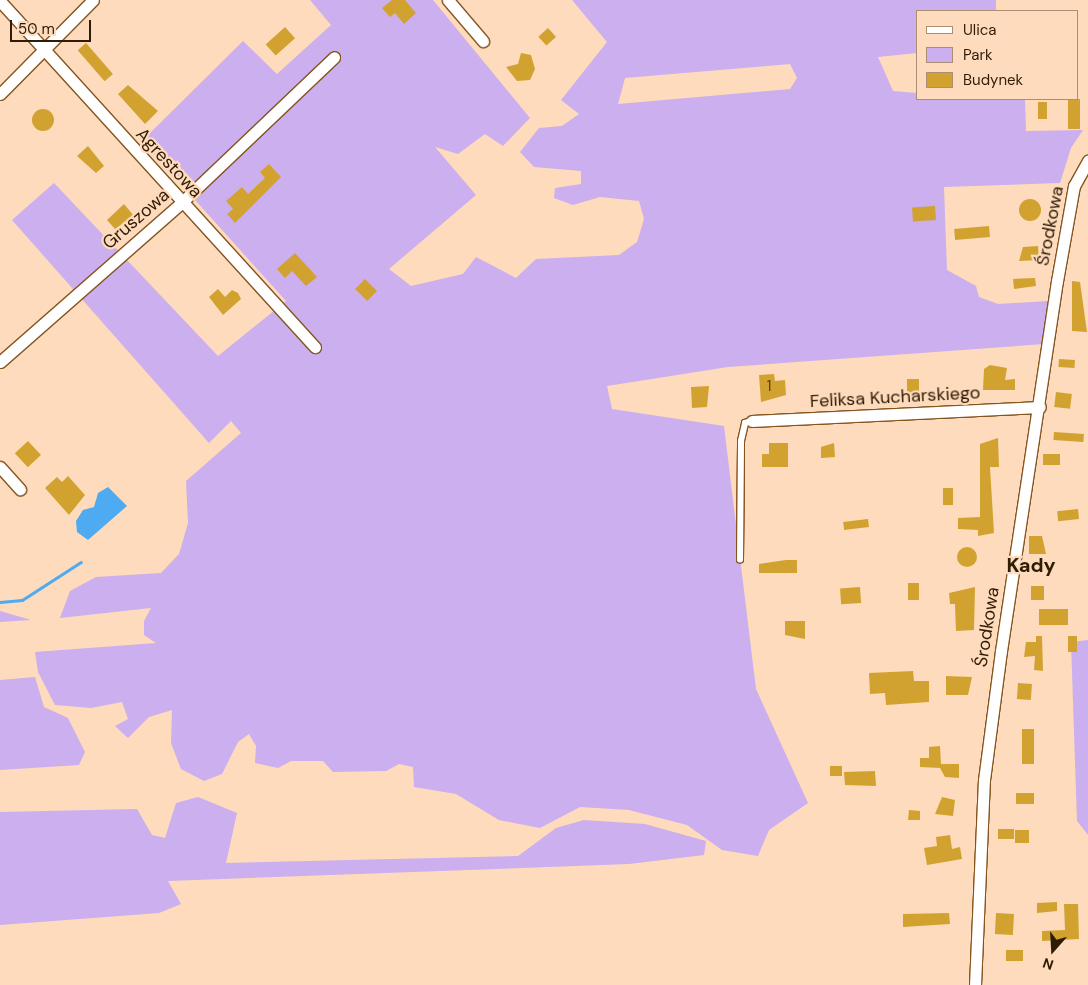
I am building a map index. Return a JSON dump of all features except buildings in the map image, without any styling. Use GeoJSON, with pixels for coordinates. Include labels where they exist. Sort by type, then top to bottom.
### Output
{"type":"FeatureCollection","features":[{"type":"Feature","properties":{"kind":"street"},"geometry":{"type":"LineString","coordinates":[[0,94],[44,52],[93,0]]}},
{"type":"Feature","properties":{"kind":"street"},"geometry":{"type":"LineString","coordinates":[[448,0],[483,41]]}},
{"type":"Feature","properties":{"kind":"street","name":"Agrestowa"},"geometry":{"type":"LineString","coordinates":[[0,1],[44,52],[315,347]]}},
{"type":"Feature","properties":{"kind":"street","name":"Gruszowa"},"geometry":{"type":"LineString","coordinates":[[0,362],[182,202],[334,57]]}},
{"type":"Feature","properties":{"kind":"street","name":"Środkowa"},"geometry":{"type":"LineString","coordinates":[[975,985],[984,780],[1074,186],[1088,161]]}},
{"type":"Feature","properties":{"kind":"street","name":"Feliksa Kucharskiego"},"geometry":{"type":"LineString","coordinates":[[752,421],[1040,407]]}},
{"type":"Feature","properties":{"kind":"street"},"geometry":{"type":"LineString","coordinates":[[0,467],[20,488]]}},
{"type":"Feature","properties":{"kind":"lane"},"geometry":{"type":"LineString","coordinates":[[740,560],[741,441],[746,423],[752,421]]}},
{"type":"Feature","properties":{"kind":"green space"},"geometry":{"type":"Polygon","coordinates":[[[310,0],[433,0],[530,118],[503,146],[485,134],[458,154],[435,147],[476,195],[389,269],[411,286],[463,274],[476,257],[516,278],[536,259],[619,255],[637,242],[644,219],[639,201],[600,197],[573,205],[554,198],[555,188],[581,184],[581,171],[534,167],[520,152],[539,128],[562,126],[579,114],[561,100],[607,42],[572,0],[996,0],[996,10],[916,10],[916,53],[878,57],[893,91],[916,93],[916,100],[1025,100],[1026,131],[1083,130],[1071,148],[1060,183],[944,187],[947,270],[976,286],[979,297],[998,304],[1048,301],[1044,344],[728,367],[607,386],[612,409],[724,426],[756,689],[808,803],[769,830],[758,856],[722,850],[687,825],[629,810],[580,807],[540,828],[499,820],[456,794],[414,787],[413,767],[399,764],[386,771],[333,772],[323,761],[291,761],[278,768],[255,763],[256,746],[249,734],[238,742],[222,774],[204,781],[181,769],[171,743],[172,710],[149,717],[128,738],[115,726],[128,719],[122,702],[91,708],[55,705],[38,672],[35,652],[156,643],[144,635],[144,621],[151,608],[60,618],[70,591],[96,577],[161,573],[179,554],[188,523],[186,481],[241,433],[231,421],[209,443],[12,220],[54,183],[218,356],[286,301],[142,141],[243,41],[277,74],[331,25],[310,0]],[[790,64],[625,78],[618,104],[790,89],[797,78],[790,64]]]}},
{"type":"Feature","properties":{"kind":"green space"},"geometry":{"type":"Polygon","coordinates":[[[0,611],[31,620],[0,622],[0,611]]]}},
{"type":"Feature","properties":{"kind":"green space"},"geometry":{"type":"Polygon","coordinates":[[[1088,640],[1088,835],[1077,821],[1071,642],[1088,640]]]}},
{"type":"Feature","properties":{"kind":"green space"},"geometry":{"type":"Polygon","coordinates":[[[35,677],[44,707],[68,718],[85,752],[79,765],[0,770],[0,680],[35,677]]]}},
{"type":"Feature","properties":{"kind":"green space"},"geometry":{"type":"Polygon","coordinates":[[[198,797],[237,813],[226,863],[518,856],[556,828],[584,820],[645,824],[706,841],[704,855],[629,864],[168,881],[181,904],[159,913],[0,925],[0,812],[137,809],[152,835],[165,838],[176,803],[198,797]]]}},
{"type":"Feature","properties":{"kind":"water"},"geometry":{"type":"Polygon","coordinates":[[[108,487],[127,506],[88,540],[77,532],[76,521],[83,510],[94,507],[98,493],[108,487]]]}},
{"type":"Feature","properties":{"kind":"waterway"},"geometry":{"type":"LineString","coordinates":[[0,602],[22,600],[81,562]]}},
{"type":"Feature","properties":{"kind":"district","name":"Kady"},"geometry":{"type":"Point","coordinates":[1031,565]}}]}
